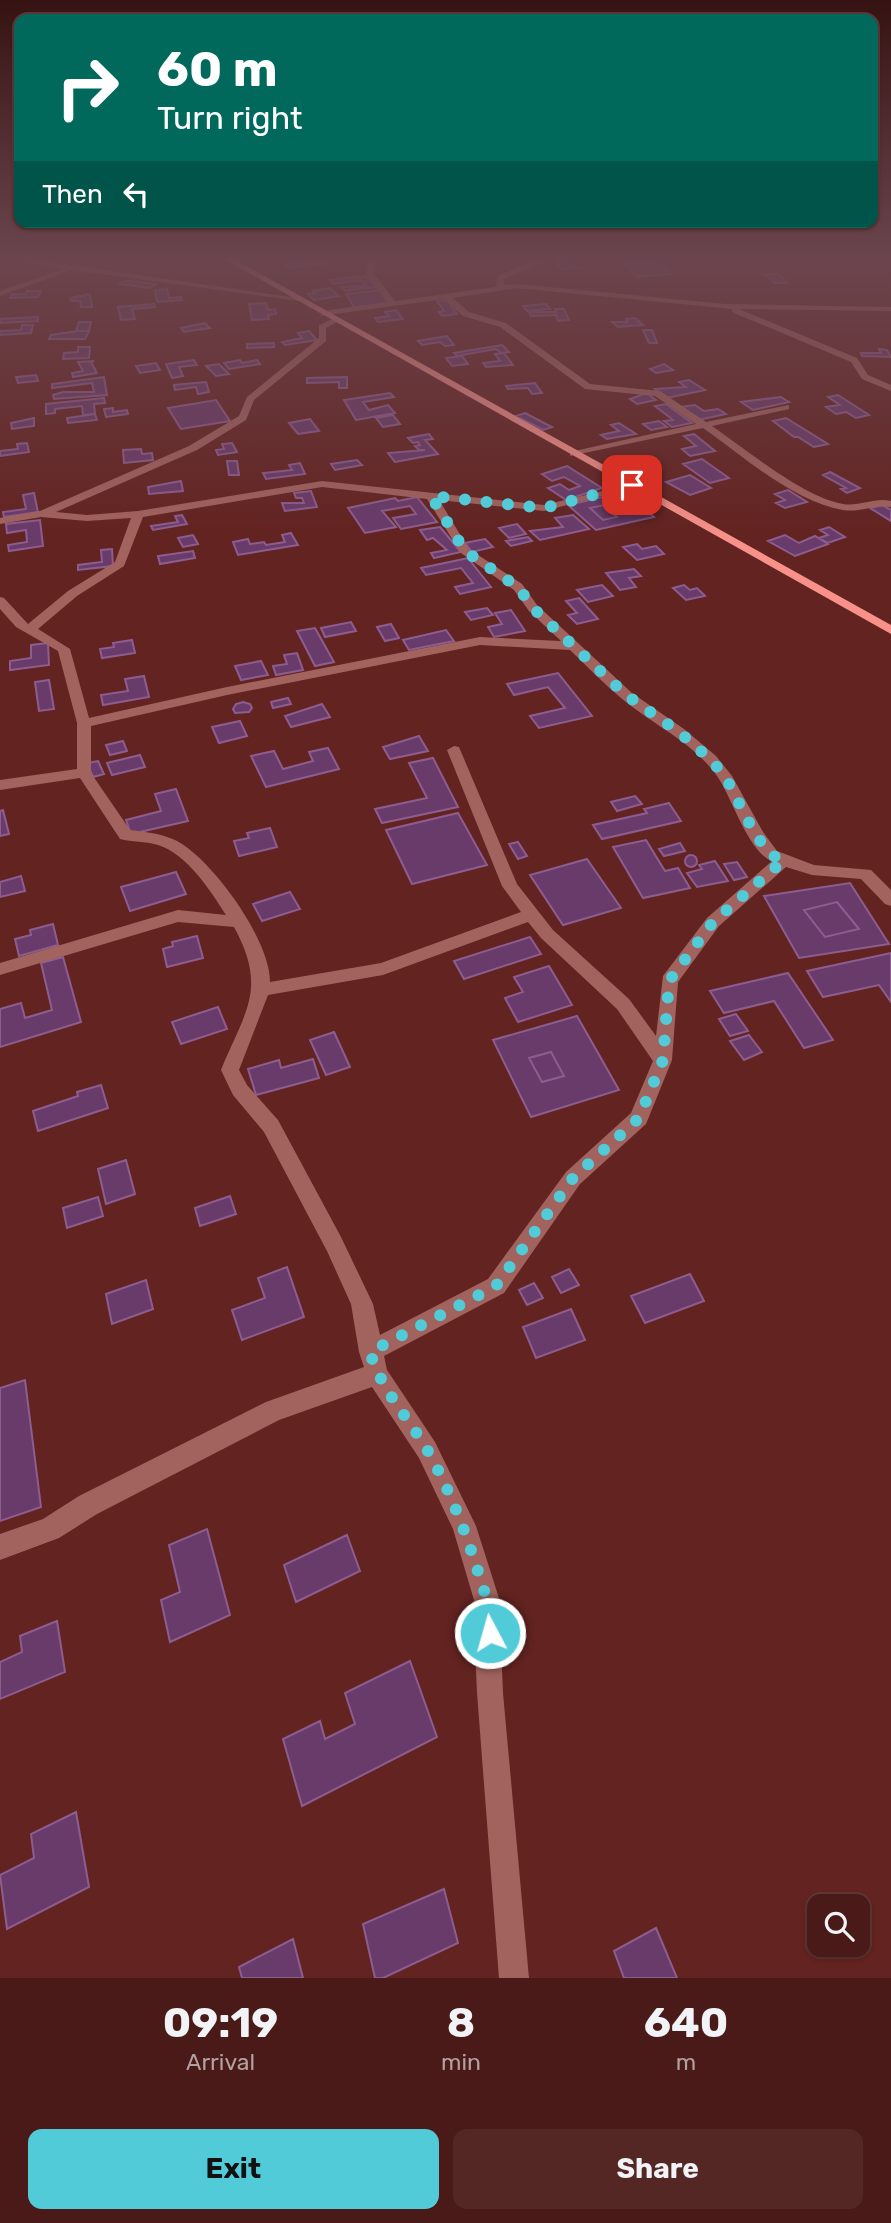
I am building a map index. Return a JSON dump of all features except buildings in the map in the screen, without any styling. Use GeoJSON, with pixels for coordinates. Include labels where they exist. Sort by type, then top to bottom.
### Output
{"type":"FeatureCollection","features":[{"type":"Feature","properties":{"kind":"main road"},"geometry":{"type":"LineString","coordinates":[[389,351],[891,630]]}},
{"type":"Feature","properties":{"kind":"street"},"geometry":{"type":"LineString","coordinates":[[0,521],[41,514],[193,448],[243,418],[250,399],[308,351]]}},
{"type":"Feature","properties":{"kind":"street"},"geometry":{"type":"LineString","coordinates":[[539,351],[587,387],[654,392],[798,489],[827,503],[846,508],[891,504]]}},
{"type":"Feature","properties":{"kind":"street"},"geometry":{"type":"LineString","coordinates":[[833,351],[854,360],[865,377],[891,388]]}},
{"type":"Feature","properties":{"kind":"street"},"geometry":{"type":"LineString","coordinates":[[574,454],[786,407]]}},
{"type":"Feature","properties":{"kind":"street"},"geometry":{"type":"LineString","coordinates":[[41,514],[87,518],[138,514],[322,484],[544,508],[632,485]]}},
{"type":"Feature","properties":{"kind":"street"},"geometry":{"type":"LineString","coordinates":[[431,496],[465,551],[518,587],[533,608],[626,695],[679,732],[711,760],[725,776],[755,834],[771,855],[812,870],[866,874],[891,900]]}},
{"type":"Feature","properties":{"kind":"street"},"geometry":{"type":"LineString","coordinates":[[29,630],[49,609],[76,589],[121,564],[138,514]]}},
{"type":"Feature","properties":{"kind":"street"},"geometry":{"type":"LineString","coordinates":[[0,601],[20,624],[64,649],[84,723],[84,773],[113,820],[125,835],[150,838],[179,848],[217,890],[240,922],[260,964],[260,990],[230,1070],[240,1090],[271,1126],[334,1244],[362,1304],[373,1363],[449,1490],[464,1526],[492,1617],[488,1648],[490,1693],[514,1978]]}},
{"type":"Feature","properties":{"kind":"street"},"geometry":{"type":"LineString","coordinates":[[84,723],[227,691],[480,641],[575,646]]}},
{"type":"Feature","properties":{"kind":"street"},"geometry":{"type":"LineString","coordinates":[[454,750],[510,886],[547,934],[623,1004],[663,1060]]}},
{"type":"Feature","properties":{"kind":"street"},"geometry":{"type":"LineString","coordinates":[[0,785],[84,773]]}},
{"type":"Feature","properties":{"kind":"street"},"geometry":{"type":"LineString","coordinates":[[0,1547],[50,1529],[88,1505],[373,1363],[496,1286],[573,1178],[639,1118],[663,1060],[669,981],[713,922],[784,860]]}},
{"type":"Feature","properties":{"kind":"street"},"geometry":{"type":"LineString","coordinates":[[260,990],[383,968],[532,914]]}},
{"type":"Feature","properties":{"kind":"street"},"geometry":{"type":"LineString","coordinates":[[0,969],[178,916],[240,922]]}},
{"type":"Feature","properties":{"kind":"route"},"geometry":{"type":"LineString","coordinates":[[490,1633],[492,1617],[464,1526],[449,1490],[427,1450],[377,1374],[370,1352],[496,1286],[573,1178],[639,1118],[663,1060],[669,981],[713,922],[784,860],[771,855],[755,834],[725,776],[711,760],[679,732],[626,695],[533,608],[518,587],[465,551],[431,496],[544,508],[632,485]]}}]}
